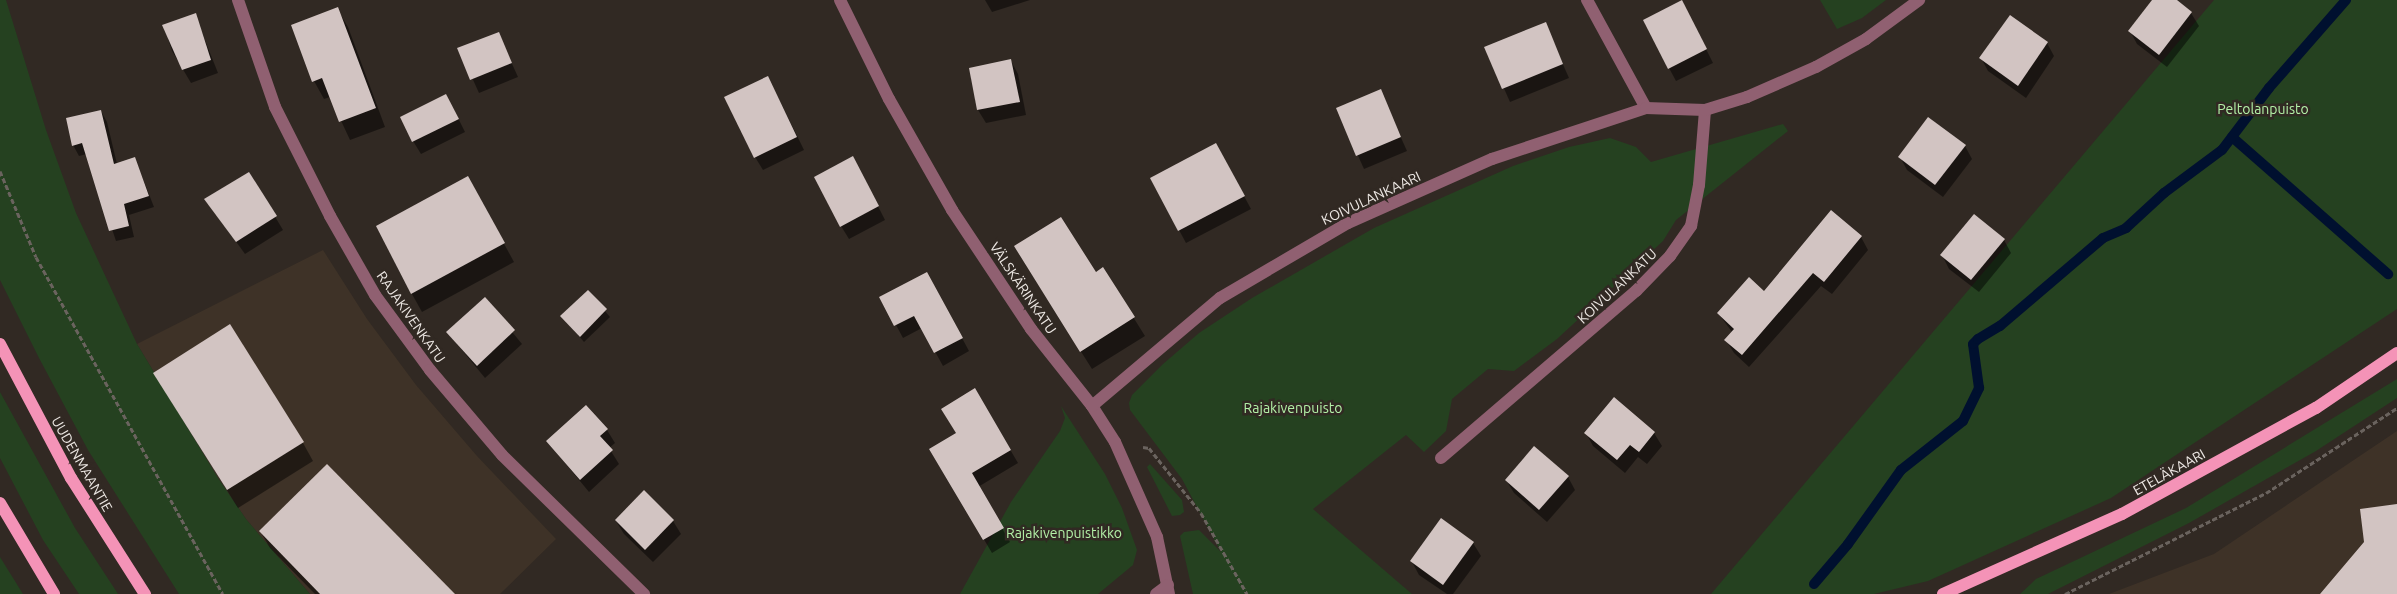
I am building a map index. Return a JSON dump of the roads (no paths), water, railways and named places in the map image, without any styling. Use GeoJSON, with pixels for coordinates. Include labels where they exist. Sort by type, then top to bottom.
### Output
{"type":"FeatureCollection","features":[{"type":"Feature","properties":{"kind":"main road","name":"UUDENMAANTIE"},"geometry":{"type":"LineString","coordinates":[[0,344],[71,478],[145,594]]}},
{"type":"Feature","properties":{"kind":"main road","name":"ETELÄKAARI"},"geometry":{"type":"LineString","coordinates":[[1943,594],[2122,514],[2316,408],[2397,353]]}},
{"type":"Feature","properties":{"kind":"main road"},"geometry":{"type":"LineString","coordinates":[[0,503],[54,594]]}},
{"type":"Feature","properties":{"kind":"street","name":"RAJAKIVENKATU"},"geometry":{"type":"LineString","coordinates":[[238,0],[275,108],[330,216],[375,295],[430,370],[502,455],[644,594]]}},
{"type":"Feature","properties":{"kind":"street","name":"VÄLSKÄRINKATU"},"geometry":{"type":"LineString","coordinates":[[840,0],[889,99],[952,210],[1031,329],[1092,406],[1114,442],[1157,537],[1168,589]]}},
{"type":"Feature","properties":{"kind":"street"},"geometry":{"type":"LineString","coordinates":[[1587,0],[1646,108]]}},
{"type":"Feature","properties":{"kind":"street"},"geometry":{"type":"LineString","coordinates":[[1705,110],[1747,97],[1816,67],[1866,39],[1919,0]]}},
{"type":"Feature","properties":{"kind":"street","name":"KOIVULANKAARI"},"geometry":{"type":"LineString","coordinates":[[1092,406],[1220,298],[1348,222],[1492,159],[1646,108],[1705,110]]}},
{"type":"Feature","properties":{"kind":"street","name":"KOIVULANKATU"},"geometry":{"type":"LineString","coordinates":[[1441,458],[1636,292],[1670,256],[1691,226],[1699,185],[1705,110]]}},
{"type":"Feature","properties":{"kind":"street"},"geometry":{"type":"LineString","coordinates":[[1156,594],[1168,589]]}},
{"type":"Feature","properties":{"kind":"waterway"},"geometry":{"type":"LineString","coordinates":[[1814,584],[1848,544],[1901,470],[1963,421],[1979,388],[1973,344],[2000,326],[2103,238],[2126,228],[2164,193],[2222,150],[2269,88],[2346,0]]}},
{"type":"Feature","properties":{"kind":"waterway"},"geometry":{"type":"LineString","coordinates":[[2232,137],[2388,274]]}},
{"type":"Feature","properties":{"kind":"park label","name":"Peltolanpuisto"},"geometry":{"type":"Point","coordinates":[2263,109]}},
{"type":"Feature","properties":{"kind":"park label","name":"Rajakivenpuisto"},"geometry":{"type":"Point","coordinates":[1293,408]}},
{"type":"Feature","properties":{"kind":"park label","name":"Rajakivenpuistikko"},"geometry":{"type":"Point","coordinates":[1064,533]}}]}
